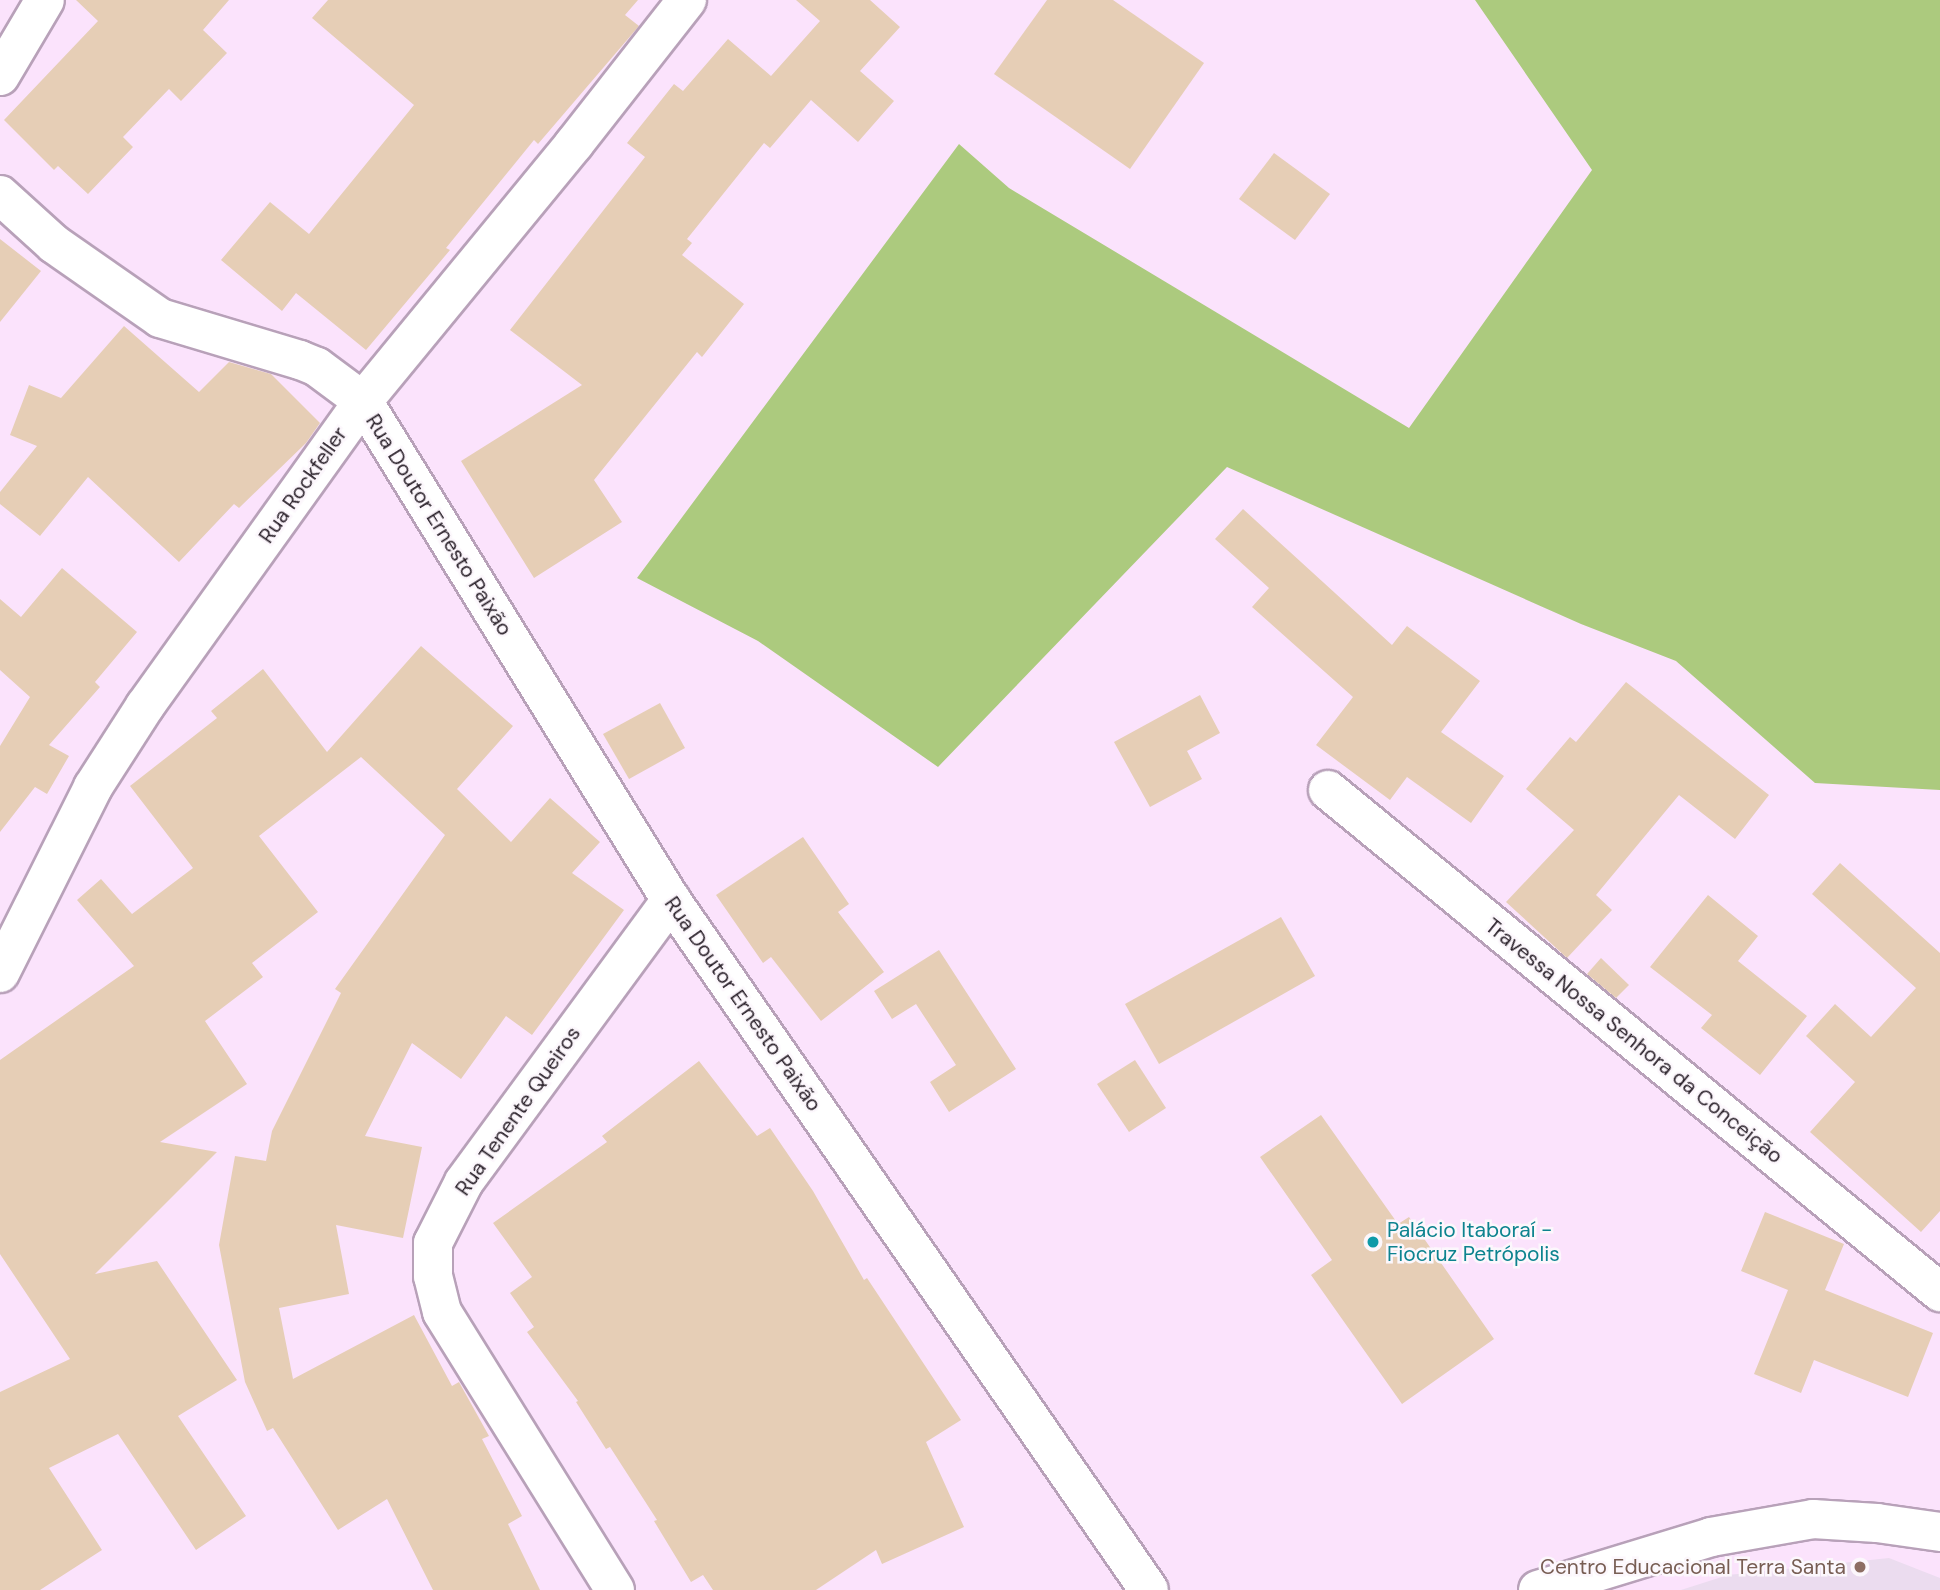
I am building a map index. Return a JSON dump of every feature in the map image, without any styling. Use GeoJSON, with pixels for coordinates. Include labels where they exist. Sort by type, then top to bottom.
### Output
{"type":"FeatureCollection","features":[{"type":"Feature","properties":{"kind":"street"},"geometry":{"type":"LineString","coordinates":[[0,76],[45,0]]}},
{"type":"Feature","properties":{"kind":"street","name":"Rua Rockfeller"},"geometry":{"type":"LineString","coordinates":[[0,973],[93,787],[145,706],[363,401],[575,144],[687,0]]}},
{"type":"Feature","properties":{"kind":"street"},"geometry":{"type":"LineString","coordinates":[[0,195],[54,244],[160,318],[300,360],[317,368],[363,401]]}},
{"type":"Feature","properties":{"kind":"street","name":"Rua Doutor Ernesto Paixão"},"geometry":{"type":"LineString","coordinates":[[363,401],[671,900],[1149,1590]]}},
{"type":"Feature","properties":{"kind":"street","name":"Travessa Nossa Senhora da Conceição"},"geometry":{"type":"LineString","coordinates":[[1328,790],[1940,1292]]}},
{"type":"Feature","properties":{"kind":"street","name":"Rua Tenente Queiros"},"geometry":{"type":"LineString","coordinates":[[615,1590],[442,1312],[433,1276],[433,1243],[464,1182],[671,900]]}},
{"type":"Feature","properties":{"kind":"street"},"geometry":{"type":"LineString","coordinates":[[1538,1590],[1711,1537],[1813,1519],[1877,1523],[1940,1532]]}},
{"type":"Feature","properties":{"kind":"shaded area","name":"Centro Educacional Terra Santa"},"geometry":{"type":"Polygon","coordinates":[[[1889,1558],[1940,1578],[1940,1590],[1681,1590],[1728,1575],[1889,1558]]]}},
{"type":"Feature","properties":{"kind":"green space"},"geometry":{"type":"Polygon","coordinates":[[[1475,0],[1940,0],[1940,790],[1815,783],[1676,661],[1581,624],[1227,467],[938,767],[758,641],[637,578],[959,144],[1009,188],[1409,428],[1592,170],[1475,0]]]}},
{"type":"Feature","properties":{"kind":"building"},"geometry":{"type":"Polygon","coordinates":[[[76,0],[229,0],[203,30],[227,53],[181,101],[169,89],[123,137],[133,147],[88,194],[58,166],[54,170],[4,120],[98,21],[76,0]]]}},
{"type":"Feature","properties":{"kind":"building"},"geometry":{"type":"Polygon","coordinates":[[[328,0],[638,0],[625,15],[639,26],[538,144],[534,140],[446,248],[450,250],[366,350],[296,293],[282,311],[221,260],[270,202],[309,234],[414,105],[312,18],[328,0]]]}},
{"type":"Feature","properties":{"kind":"building"},"geometry":{"type":"Polygon","coordinates":[[[796,0],[870,0],[900,27],[860,71],[894,101],[858,142],[811,100],[770,148],[764,143],[687,239],[692,243],[682,255],[744,304],[702,357],[697,352],[594,480],[622,522],[534,578],[461,461],[582,385],[510,330],[645,157],[627,143],[674,84],[683,91],[728,39],[771,76],[820,21],[796,0]]]}},
{"type":"Feature","properties":{"kind":"building"},"geometry":{"type":"Polygon","coordinates":[[[1047,0],[1113,0],[1204,63],[1130,169],[994,74],[1047,0]]]}},
{"type":"Feature","properties":{"kind":"building"},"geometry":{"type":"Polygon","coordinates":[[[1274,153],[1330,194],[1295,240],[1239,199],[1274,153]]]}},
{"type":"Feature","properties":{"kind":"building"},"geometry":{"type":"Polygon","coordinates":[[[0,239],[41,271],[0,322],[0,239]]]}},
{"type":"Feature","properties":{"kind":"building"},"geometry":{"type":"Polygon","coordinates":[[[124,326],[199,392],[229,362],[271,374],[320,423],[306,443],[239,508],[234,504],[179,562],[88,477],[40,536],[0,504],[0,492],[37,446],[10,435],[29,385],[61,398],[124,326]]]}},
{"type":"Feature","properties":{"kind":"building"},"geometry":{"type":"Polygon","coordinates":[[[1243,509],[1392,645],[1407,626],[1480,681],[1441,732],[1504,776],[1471,823],[1407,777],[1390,800],[1316,745],[1353,697],[1252,607],[1269,588],[1215,539],[1243,509]]]}},
{"type":"Feature","properties":{"kind":"building"},"geometry":{"type":"Polygon","coordinates":[[[62,568],[137,632],[95,682],[100,687],[49,745],[69,756],[47,794],[35,787],[0,832],[0,746],[30,697],[0,670],[0,599],[21,617],[62,568]]]}},
{"type":"Feature","properties":{"kind":"building"},"geometry":{"type":"Polygon","coordinates":[[[421,646],[513,726],[457,789],[511,842],[550,798],[600,842],[572,873],[624,910],[532,1035],[506,1016],[461,1079],[412,1043],[365,1136],[422,1147],[403,1238],[336,1225],[349,1294],[279,1308],[293,1379],[414,1315],[452,1386],[459,1382],[489,1436],[482,1439],[522,1516],[508,1524],[540,1590],[433,1590],[387,1499],[338,1530],[273,1428],[267,1431],[245,1382],[219,1245],[235,1156],[266,1161],[272,1131],[341,993],[335,989],[445,835],[361,757],[259,836],[318,912],[252,963],[263,977],[205,1021],[247,1084],[160,1142],[217,1152],[95,1274],[157,1261],[237,1380],[178,1416],[246,1516],[196,1550],[118,1434],[49,1468],[102,1550],[40,1590],[0,1590],[0,1392],[70,1359],[0,1254],[0,1060],[134,966],[77,900],[101,879],[132,914],[193,868],[130,786],[217,718],[211,711],[263,669],[327,752],[421,646]]]}},
{"type":"Feature","properties":{"kind":"building"},"geometry":{"type":"Polygon","coordinates":[[[1626,682],[1769,795],[1735,839],[1679,795],[1596,895],[1612,910],[1567,958],[1506,902],[1574,830],[1526,789],[1570,737],[1576,742],[1626,682]]]}},
{"type":"Feature","properties":{"kind":"building"},"geometry":{"type":"Polygon","coordinates":[[[1200,695],[1220,733],[1187,751],[1202,779],[1150,807],[1114,742],[1200,695]]]}},
{"type":"Feature","properties":{"kind":"building"},"geometry":{"type":"Polygon","coordinates":[[[660,703],[685,748],[629,779],[603,734],[660,703]]]}},
{"type":"Feature","properties":{"kind":"building"},"geometry":{"type":"Polygon","coordinates":[[[803,837],[849,904],[838,912],[884,972],[821,1021],[771,957],[763,963],[716,895],[803,837]]]}},
{"type":"Feature","properties":{"kind":"building"},"geometry":{"type":"Polygon","coordinates":[[[1840,863],[1940,953],[1940,1211],[1921,1232],[1810,1132],[1855,1082],[1806,1036],[1835,1004],[1871,1037],[1916,988],[1812,894],[1840,863]]]}},
{"type":"Feature","properties":{"kind":"building"},"geometry":{"type":"Polygon","coordinates":[[[1708,895],[1758,936],[1738,961],[1807,1016],[1760,1075],[1701,1028],[1712,1015],[1650,967],[1708,895]]]}},
{"type":"Feature","properties":{"kind":"building"},"geometry":{"type":"Polygon","coordinates":[[[1281,917],[1315,976],[1159,1064],[1125,1004],[1281,917]]]}},
{"type":"Feature","properties":{"kind":"building"},"geometry":{"type":"Polygon","coordinates":[[[939,950],[1016,1069],[949,1112],[930,1082],[956,1065],[916,1004],[892,1019],[874,991],[939,950]]]}},
{"type":"Feature","properties":{"kind":"building"},"geometry":{"type":"Polygon","coordinates":[[[1601,958],[1629,985],[1616,998],[1587,974],[1601,958]]]}},
{"type":"Feature","properties":{"kind":"building"},"geometry":{"type":"Polygon","coordinates":[[[1135,1060],[1166,1108],[1129,1132],[1097,1084],[1135,1060]]]}},
{"type":"Feature","properties":{"kind":"building"},"geometry":{"type":"Polygon","coordinates":[[[699,1061],[757,1136],[770,1128],[813,1191],[864,1280],[867,1278],[961,1420],[926,1442],[964,1527],[882,1564],[876,1550],[816,1590],[713,1590],[703,1575],[691,1582],[654,1521],[657,1520],[610,1447],[606,1449],[576,1402],[578,1401],[527,1332],[534,1327],[510,1293],[532,1277],[493,1223],[607,1142],[602,1136],[699,1061]]]}},
{"type":"Feature","properties":{"kind":"building","name":"Palácio Itaboraí - Fiocruz Petrópolis"},"geometry":{"type":"Polygon","coordinates":[[[1321,1115],[1398,1224],[1409,1217],[1494,1339],[1402,1404],[1311,1275],[1332,1260],[1260,1157],[1321,1115]]]}},
{"type":"Feature","properties":{"kind":"building"},"geometry":{"type":"Polygon","coordinates":[[[1765,1212],[1844,1244],[1825,1290],[1933,1333],[1908,1397],[1814,1360],[1801,1393],[1754,1374],[1788,1290],[1741,1271],[1765,1212]]]}},
{"type":"Feature","properties":{"kind":"place","name":"Palácio Itaboraí - Fiocruz Petrópolis"},"geometry":{"type":"Point","coordinates":[1373,1242]}},
{"type":"Feature","properties":{"kind":"place","name":"Centro Educacional Terra Santa"},"geometry":{"type":"Point","coordinates":[1860,1567]}}]}
